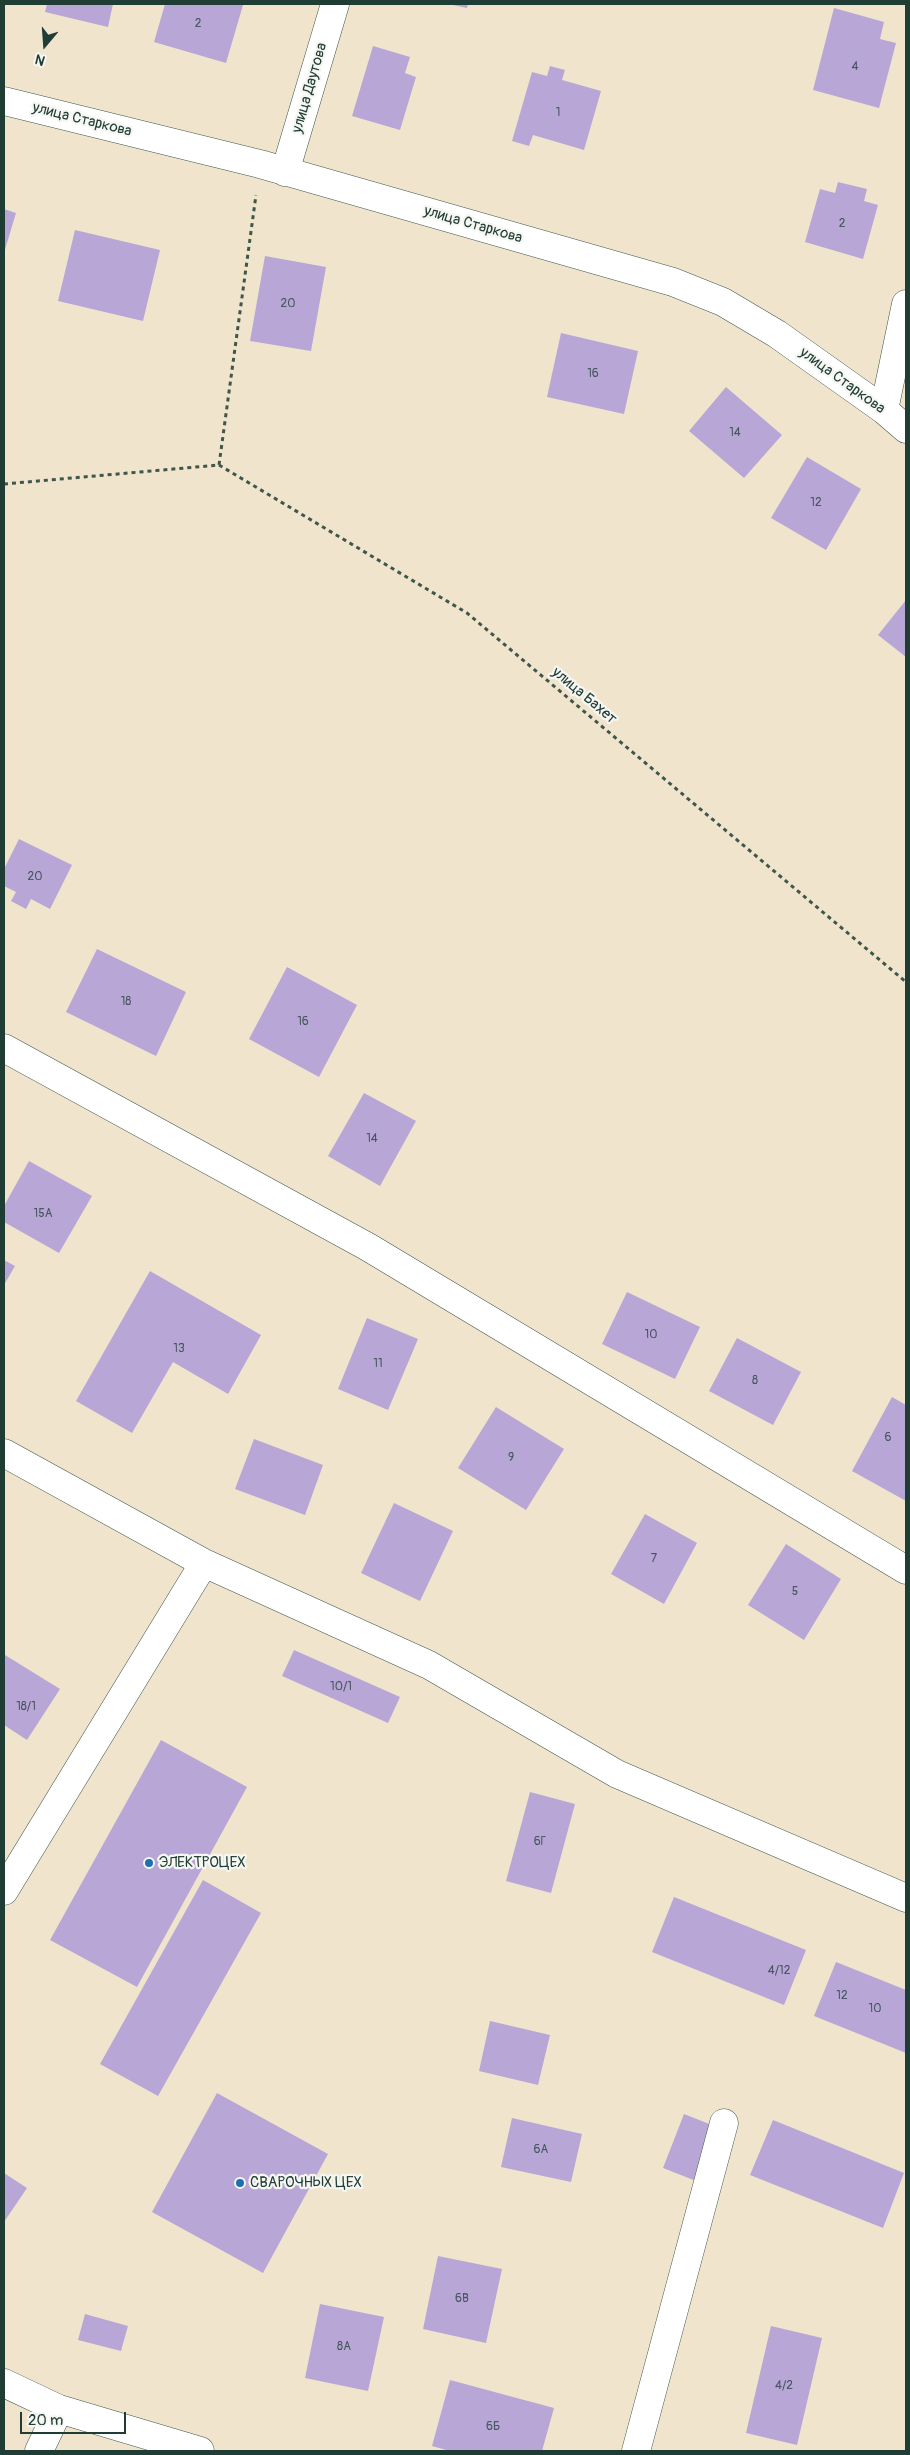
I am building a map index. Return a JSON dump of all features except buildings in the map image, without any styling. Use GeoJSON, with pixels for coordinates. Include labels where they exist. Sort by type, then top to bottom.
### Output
{"type":"FeatureCollection","features":[{"type":"Feature","properties":{"kind":"street","name":"улица Даутова"},"geometry":{"type":"LineString","coordinates":[[272,168],[335,4]]}},
{"type":"Feature","properties":{"kind":"street","name":"улица Старкова"},"geometry":{"type":"LineString","coordinates":[[4,101],[272,168],[673,282],[723,302],[777,334],[884,410],[906,429]]}},
{"type":"Feature","properties":{"kind":"street"},"geometry":{"type":"LineString","coordinates":[[884,410],[906,304]]}},
{"type":"Feature","properties":{"kind":"street"},"geometry":{"type":"LineString","coordinates":[[4,1048],[368,1247],[906,1570]]}},
{"type":"Feature","properties":{"kind":"street"},"geometry":{"type":"LineString","coordinates":[[4,1453],[204,1563],[429,1665],[618,1774],[906,1898]]}},
{"type":"Feature","properties":{"kind":"street"},"geometry":{"type":"LineString","coordinates":[[4,1891],[204,1563]]}},
{"type":"Feature","properties":{"kind":"street"},"geometry":{"type":"LineString","coordinates":[[636,2451],[724,2124]]}},
{"type":"Feature","properties":{"kind":"street"},"geometry":{"type":"LineString","coordinates":[[4,2383],[59,2409],[200,2451]]}},
{"type":"Feature","properties":{"kind":"street"},"geometry":{"type":"LineString","coordinates":[[39,2451],[59,2409]]}},
{"type":"Feature","properties":{"kind":"path"},"geometry":{"type":"LineString","coordinates":[[4,484],[219,465],[272,168]]}},
{"type":"Feature","properties":{"kind":"path","name":"улица Бахет"},"geometry":{"type":"LineString","coordinates":[[219,465],[467,613],[906,982]]}},
{"type":"Feature","properties":{"kind":"place","name":"ЭЛЕКТРОЦЕХ"},"geometry":{"type":"Point","coordinates":[149,1863]}},
{"type":"Feature","properties":{"kind":"place","name":"СВАРОЧНЫХ ЦЕХ"},"geometry":{"type":"Point","coordinates":[240,2183]}}]}
